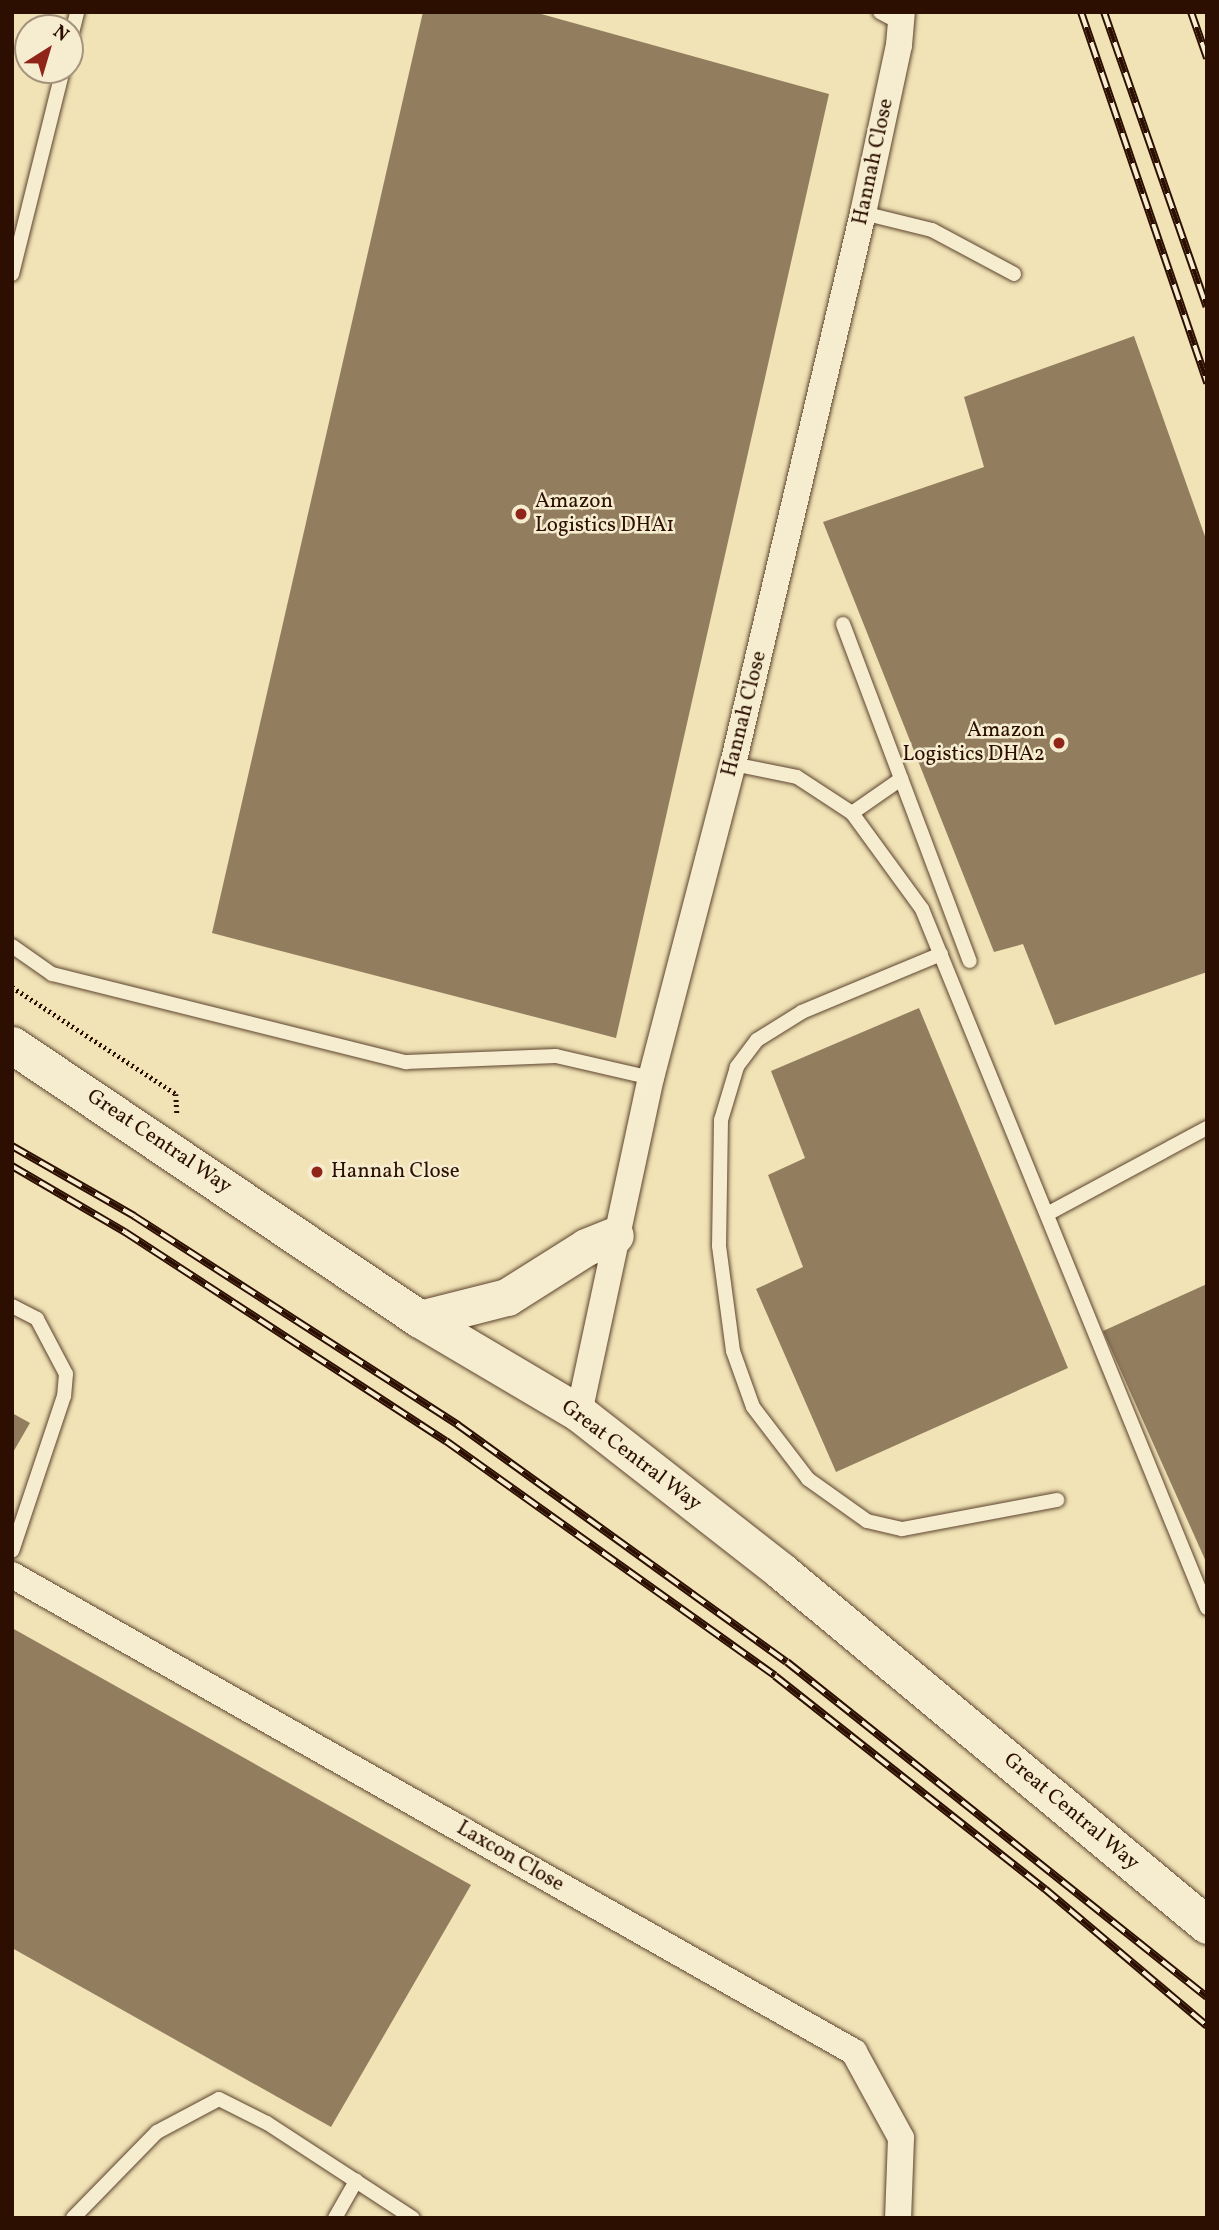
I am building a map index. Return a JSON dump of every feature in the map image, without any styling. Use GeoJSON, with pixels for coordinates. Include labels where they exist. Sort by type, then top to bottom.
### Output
{"type":"FeatureCollection","features":[{"type":"Feature","properties":{"kind":"main road","name":"Great Central Way"},"geometry":{"type":"LineString","coordinates":[[12,1045],[421,1319],[579,1413],[780,1571],[1207,1925]]}},
{"type":"Feature","properties":{"kind":"main road"},"geometry":{"type":"LineString","coordinates":[[421,1319],[507,1297],[586,1247],[615,1235]]}},
{"type":"Feature","properties":{"kind":"street","name":"Hannah Close"},"geometry":{"type":"LineString","coordinates":[[579,1413],[615,1235],[651,1079],[733,764],[863,213],[895,16]]}},
{"type":"Feature","properties":{"kind":"street","name":"Laxcon Close"},"geometry":{"type":"LineString","coordinates":[[12,1575],[853,2052],[901,2138],[898,2218]]}},
{"type":"Feature","properties":{"kind":"lane"},"geometry":{"type":"LineString","coordinates":[[12,274],[60,84]]}},
{"type":"Feature","properties":{"kind":"lane"},"geometry":{"type":"LineString","coordinates":[[863,213],[932,230],[1014,274]]}},
{"type":"Feature","properties":{"kind":"lane"},"geometry":{"type":"LineString","coordinates":[[843,624],[970,961]]}},
{"type":"Feature","properties":{"kind":"lane"},"geometry":{"type":"LineString","coordinates":[[733,764],[797,777],[852,813],[922,909],[1049,1213],[1207,1608]]}},
{"type":"Feature","properties":{"kind":"lane"},"geometry":{"type":"LineString","coordinates":[[852,813],[901,779]]}},
{"type":"Feature","properties":{"kind":"lane"},"geometry":{"type":"LineString","coordinates":[[12,946],[52,974],[406,1062],[556,1056],[651,1079]]}},
{"type":"Feature","properties":{"kind":"lane"},"geometry":{"type":"LineString","coordinates":[[941,954],[802,1012],[757,1040],[737,1067],[721,1120],[719,1204],[719,1246],[733,1351],[753,1407],[808,1479],[867,1521],[902,1529],[1056,1500]]}},
{"type":"Feature","properties":{"kind":"lane"},"geometry":{"type":"LineString","coordinates":[[1049,1213],[1207,1128]]}},
{"type":"Feature","properties":{"kind":"lane"},"geometry":{"type":"LineString","coordinates":[[12,1306],[37,1319],[66,1374],[64,1396],[12,1551]]}},
{"type":"Feature","properties":{"kind":"lane"},"geometry":{"type":"LineString","coordinates":[[74,2218],[157,2132],[219,2099],[267,2123],[413,2218]]}},
{"type":"Feature","properties":{"kind":"lane"},"geometry":{"type":"LineString","coordinates":[[335,2218],[356,2181]]}},
{"type":"Feature","properties":{"kind":"path"},"geometry":{"type":"LineString","coordinates":[[12,987],[176,1094]]}},
{"type":"Feature","properties":{"kind":"building","name":"Amazon Logistics DHA1"},"geometry":{"type":"Polygon","coordinates":[[[423,12],[534,12],[829,94],[616,1038],[212,933],[423,12]]]}},
{"type":"Feature","properties":{"kind":"building","name":"Amazon Logistics DHA2"},"geometry":{"type":"Polygon","coordinates":[[[1134,336],[1207,542],[1207,972],[1055,1025],[1023,944],[994,952],[823,522],[984,467],[964,397],[1134,336]]]}},
{"type":"Feature","properties":{"kind":"building"},"geometry":{"type":"Polygon","coordinates":[[[919,1008],[1068,1368],[836,1472],[756,1289],[803,1267],[768,1175],[805,1158],[771,1071],[919,1008]]]}},
{"type":"Feature","properties":{"kind":"building"},"geometry":{"type":"Polygon","coordinates":[[[1207,1284],[1207,1564],[1103,1331],[1207,1284]]]}},
{"type":"Feature","properties":{"kind":"building"},"geometry":{"type":"Polygon","coordinates":[[[12,1413],[30,1423],[12,1454],[12,1413]]]}},
{"type":"Feature","properties":{"kind":"building"},"geometry":{"type":"Polygon","coordinates":[[[12,1628],[471,1885],[331,2127],[12,1948],[12,1628]]]}},
{"type":"Feature","properties":{"kind":"railway"},"geometry":{"type":"LineString","coordinates":[[1081,12],[1207,383]]}},
{"type":"Feature","properties":{"kind":"railway"},"geometry":{"type":"LineString","coordinates":[[1104,12],[1207,307]]}},
{"type":"Feature","properties":{"kind":"railway"},"geometry":{"type":"LineString","coordinates":[[1191,12],[1207,58]]}},
{"type":"Feature","properties":{"kind":"railway"},"geometry":{"type":"LineString","coordinates":[[12,1146],[134,1216],[458,1425],[787,1662],[1207,1997]]}},
{"type":"Feature","properties":{"kind":"railway"},"geometry":{"type":"LineString","coordinates":[[12,1166],[125,1232],[446,1441],[775,1676],[1045,1889],[1207,2026]]}},
{"type":"Feature","properties":{"kind":"place","name":"Amazon Logistics DHA1"},"geometry":{"type":"Point","coordinates":[521,514]}},
{"type":"Feature","properties":{"kind":"place","name":"Amazon Logistics DHA2"},"geometry":{"type":"Point","coordinates":[1059,743]}},
{"type":"Feature","properties":{"kind":"place","name":"Hannah Close"},"geometry":{"type":"Point","coordinates":[317,1172]}}]}
